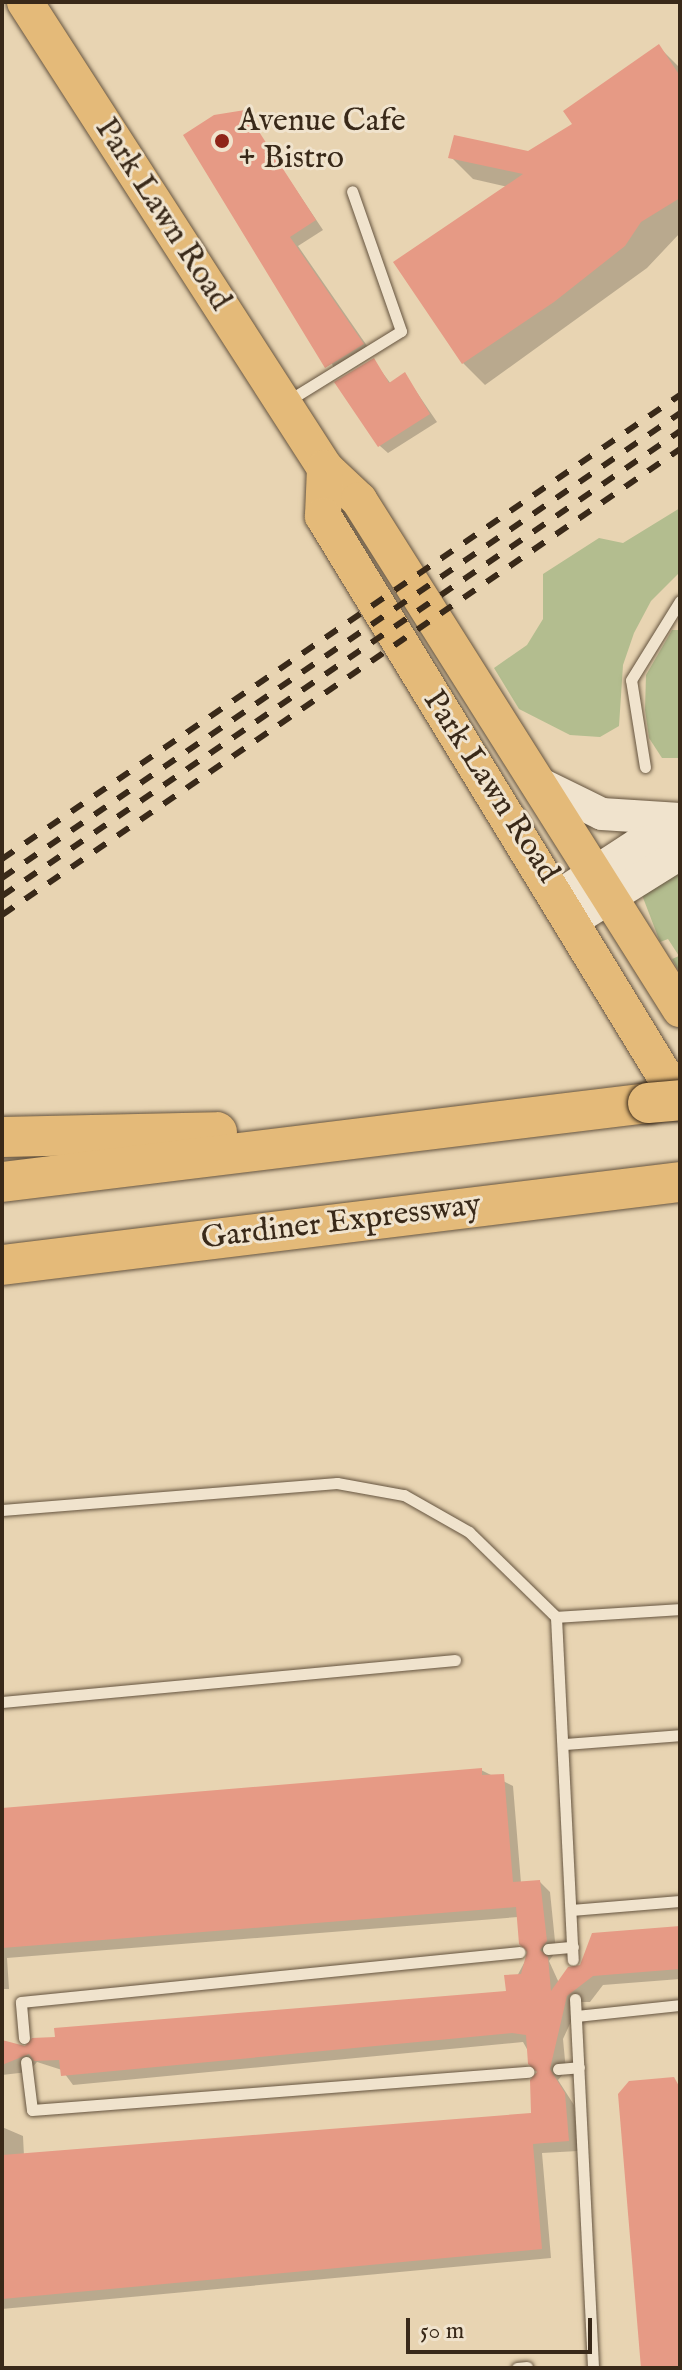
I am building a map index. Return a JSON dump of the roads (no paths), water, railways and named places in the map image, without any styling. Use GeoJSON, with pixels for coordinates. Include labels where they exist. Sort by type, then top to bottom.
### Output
{"type":"FeatureCollection","features":[{"type":"Feature","properties":{"kind":"highway"},"geometry":{"type":"LineString","coordinates":[[2,1182],[481,1119],[669,1101]]}},
{"type":"Feature","properties":{"kind":"highway"},"geometry":{"type":"LineString","coordinates":[[2,1137],[481,1119]]}},
{"type":"Feature","properties":{"kind":"highway","name":"Gardiner Expressway"},"geometry":{"type":"LineString","coordinates":[[2,1265],[680,1182]]}},
{"type":"Feature","properties":{"kind":"main road","name":"Park Lawn Road"},"geometry":{"type":"LineString","coordinates":[[25,2],[325,468],[359,500],[680,1009]]}},
{"type":"Feature","properties":{"kind":"main road","name":"Park Lawn Road"},"geometry":{"type":"LineString","coordinates":[[325,468],[323,516],[459,745],[567,908],[669,1101]]}},
{"type":"Feature","properties":{"kind":"main road"},"geometry":{"type":"LineString","coordinates":[[537,782],[602,814],[680,819]]}},
{"type":"Feature","properties":{"kind":"main road"},"geometry":{"type":"LineString","coordinates":[[603,884],[638,844],[680,833]]}},
{"type":"Feature","properties":{"kind":"main road"},"geometry":{"type":"LineString","coordinates":[[567,908],[603,884],[680,854]]}},
{"type":"Feature","properties":{"kind":"lane"},"geometry":{"type":"LineString","coordinates":[[283,404],[401,331],[352,191]]}},
{"type":"Feature","properties":{"kind":"lane"},"geometry":{"type":"LineString","coordinates":[[645,767],[631,680],[680,601]]}},
{"type":"Feature","properties":{"kind":"lane"},"geometry":{"type":"LineString","coordinates":[[2,1510],[337,1483],[404,1495],[469,1532],[556,1617],[573,1960]]}},
{"type":"Feature","properties":{"kind":"lane"},"geometry":{"type":"LineString","coordinates":[[556,1617],[680,1609]]}},
{"type":"Feature","properties":{"kind":"lane"},"geometry":{"type":"LineString","coordinates":[[2,1702],[455,1660]]}},
{"type":"Feature","properties":{"kind":"lane"},"geometry":{"type":"LineString","coordinates":[[564,1744],[680,1735]]}},
{"type":"Feature","properties":{"kind":"lane"},"geometry":{"type":"LineString","coordinates":[[571,1910],[680,1901]]}},
{"type":"Feature","properties":{"kind":"lane"},"geometry":{"type":"LineString","coordinates":[[548,1949],[573,1947]]}},
{"type":"Feature","properties":{"kind":"lane"},"geometry":{"type":"LineString","coordinates":[[24,2038],[21,2002],[519,1952]]}},
{"type":"Feature","properties":{"kind":"lane"},"geometry":{"type":"LineString","coordinates":[[575,1999],[593,2368]]}},
{"type":"Feature","properties":{"kind":"lane"},"geometry":{"type":"LineString","coordinates":[[577,2016],[680,2005]]}},
{"type":"Feature","properties":{"kind":"lane"},"geometry":{"type":"LineString","coordinates":[[26,2062],[32,2110],[529,2072]]}},
{"type":"Feature","properties":{"kind":"lane"},"geometry":{"type":"LineString","coordinates":[[558,2069],[579,2067]]}},
{"type":"Feature","properties":{"kind":"lane"},"geometry":{"type":"LineString","coordinates":[[517,2368],[527,2367]]}},
{"type":"Feature","properties":{"kind":"railway"},"geometry":{"type":"LineString","coordinates":[[2,859],[680,395]]}},
{"type":"Feature","properties":{"kind":"railway"},"geometry":{"type":"LineString","coordinates":[[2,878],[680,413]]}},
{"type":"Feature","properties":{"kind":"railway"},"geometry":{"type":"LineString","coordinates":[[2,896],[680,431]]}},
{"type":"Feature","properties":{"kind":"railway"},"geometry":{"type":"LineString","coordinates":[[2,915],[680,449]]}},
{"type":"Feature","properties":{"kind":"place","name":"Avenue Cafe + Bistro"},"geometry":{"type":"Point","coordinates":[222,141]}}]}
